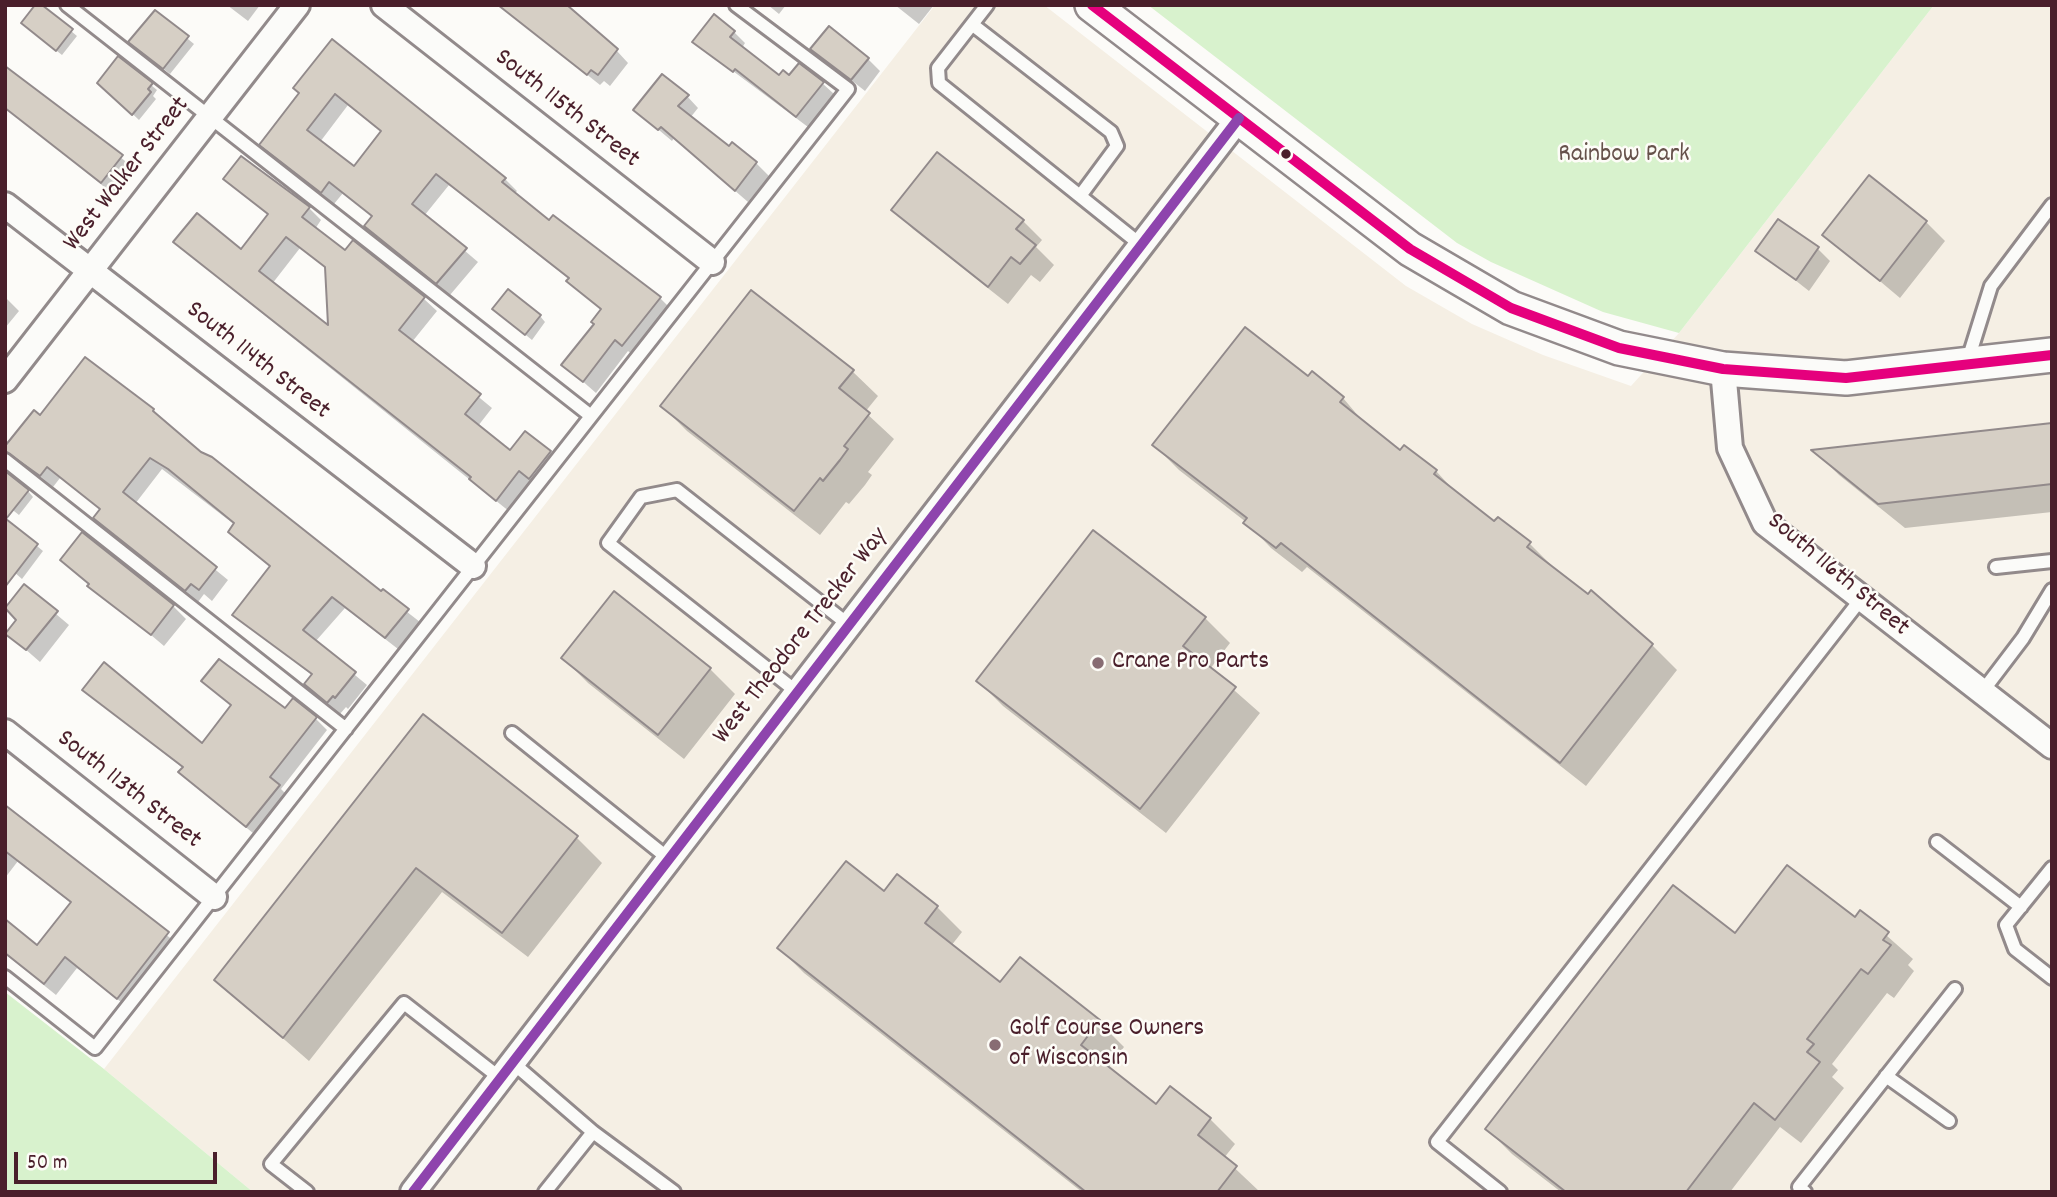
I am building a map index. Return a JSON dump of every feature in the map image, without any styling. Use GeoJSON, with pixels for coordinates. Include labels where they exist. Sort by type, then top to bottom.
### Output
{"type":"FeatureCollection","features":[{"type":"Feature","properties":{"kind":"street","name":"West Walker Street"},"geometry":{"type":"LineString","coordinates":[[5,380],[297,5]]}},
{"type":"Feature","properties":{"kind":"street","name":"South 115th Street"},"geometry":{"type":"LineString","coordinates":[[384,5],[712,262]]}},
{"type":"Feature","properties":{"kind":"street"},"geometry":{"type":"LineString","coordinates":[[1092,5],[1410,249],[1511,308],[1619,348],[1723,369],[1846,378],[2052,355]]}},
{"type":"Feature","properties":{"kind":"street","name":"West Theodore Trecker Way"},"geometry":{"type":"LineString","coordinates":[[413,1192],[1239,118]]}},
{"type":"Feature","properties":{"kind":"street","name":"South 114th Street"},"geometry":{"type":"LineString","coordinates":[[5,205],[473,566]]}},
{"type":"Feature","properties":{"kind":"street","name":"South 116th Street"},"geometry":{"type":"LineString","coordinates":[[1723,369],[1730,448],[1765,523],[2052,746]]}},
{"type":"Feature","properties":{"kind":"street","name":"South 113th Street"},"geometry":{"type":"LineString","coordinates":[[5,732],[214,897]]}},
{"type":"Feature","properties":{"kind":"lane"},"geometry":{"type":"LineString","coordinates":[[67,5],[591,416]]}},
{"type":"Feature","properties":{"kind":"lane"},"geometry":{"type":"LineString","coordinates":[[5,977],[95,1048],[848,89],[736,5]]}},
{"type":"Feature","properties":{"kind":"lane"},"geometry":{"type":"LineString","coordinates":[[988,5],[938,68],[939,83],[1141,245]]}},
{"type":"Feature","properties":{"kind":"lane"},"geometry":{"type":"LineString","coordinates":[[972,25],[1111,132],[1116,146],[1080,196]]}},
{"type":"Feature","properties":{"kind":"lane"},"geometry":{"type":"LineString","coordinates":[[1966,364],[1992,286],[2052,205]]}},
{"type":"Feature","properties":{"kind":"lane"},"geometry":{"type":"LineString","coordinates":[[5,460],[346,729]]}},
{"type":"Feature","properties":{"kind":"lane"},"geometry":{"type":"LineString","coordinates":[[797,692],[608,543],[641,497],[677,490],[849,625]]}},
{"type":"Feature","properties":{"kind":"lane"},"geometry":{"type":"LineString","coordinates":[[1996,568],[2052,561]]}},
{"type":"Feature","properties":{"kind":"lane"},"geometry":{"type":"LineString","coordinates":[[1982,692],[2023,638],[2052,590]]}},
{"type":"Feature","properties":{"kind":"lane"},"geometry":{"type":"LineString","coordinates":[[1500,1192],[1437,1142],[1861,598]]}},
{"type":"Feature","properties":{"kind":"lane"},"geometry":{"type":"LineString","coordinates":[[513,733],[669,859]]}},
{"type":"Feature","properties":{"kind":"lane"},"geometry":{"type":"LineString","coordinates":[[1937,842],[2021,907]]}},
{"type":"Feature","properties":{"kind":"lane"},"geometry":{"type":"LineString","coordinates":[[2052,868],[2006,925],[2015,948],[2052,978]]}},
{"type":"Feature","properties":{"kind":"lane"},"geometry":{"type":"LineString","coordinates":[[1805,1192],[1799,1187],[1955,989]]}},
{"type":"Feature","properties":{"kind":"lane"},"geometry":{"type":"LineString","coordinates":[[307,1192],[271,1164],[404,1003],[507,1070],[674,1192]]}},
{"type":"Feature","properties":{"kind":"lane"},"geometry":{"type":"LineString","coordinates":[[1886,1076],[1949,1121]]}},
{"type":"Feature","properties":{"kind":"lane"},"geometry":{"type":"LineString","coordinates":[[545,1192],[593,1132]]}},
{"type":"Feature","properties":{"kind":"shaded area"},"geometry":{"type":"Polygon","coordinates":[[[935,5],[1044,5],[1406,286],[1472,324],[1543,355],[1631,386],[1679,333],[1934,5],[2052,5],[2052,1192],[253,1192],[104,1069],[935,5]]]}},
{"type":"Feature","properties":{"kind":"green space","name":"Rainbow Park"},"geometry":{"type":"Polygon","coordinates":[[[1148,5],[1934,5],[1679,333],[1603,312],[1491,262],[1457,243],[1148,5]]]}},
{"type":"Feature","properties":{"kind":"green space"},"geometry":{"type":"Polygon","coordinates":[[[5,992],[104,1069],[253,1192],[5,1192],[5,992]]]}},
{"type":"Feature","properties":{"kind":"building"},"geometry":{"type":"Polygon","coordinates":[[[35,5],[42,5],[73,29],[56,51],[21,23],[35,5]]]}},
{"type":"Feature","properties":{"kind":"building"},"geometry":{"type":"Polygon","coordinates":[[[498,5],[567,5],[618,49],[598,75],[591,70],[587,75],[498,5]]]}},
{"type":"Feature","properties":{"kind":"building"},"geometry":{"type":"Polygon","coordinates":[[[155,10],[189,36],[163,69],[128,42],[155,10]]]}},
{"type":"Feature","properties":{"kind":"building"},"geometry":{"type":"Polygon","coordinates":[[[714,14],[735,31],[730,37],[779,75],[783,70],[789,75],[799,63],[824,82],[796,117],[735,69],[733,72],[692,42],[714,14]]]}},
{"type":"Feature","properties":{"kind":"building"},"geometry":{"type":"Polygon","coordinates":[[[829,26],[869,58],[851,80],[810,49],[829,26]]]}},
{"type":"Feature","properties":{"kind":"building"},"geometry":{"type":"Polygon","coordinates":[[[332,39],[506,178],[502,182],[549,220],[553,215],[661,297],[622,346],[615,340],[583,382],[561,365],[594,324],[591,322],[601,309],[566,281],[569,278],[436,174],[412,204],[467,248],[436,284],[364,226],[372,216],[329,182],[321,193],[259,145],[299,93],[293,88],[332,39]],[[335,94],[307,130],[354,166],[381,131],[335,94]]]}},
{"type":"Feature","properties":{"kind":"building"},"geometry":{"type":"Polygon","coordinates":[[[118,56],[153,83],[148,89],[151,92],[132,115],[97,83],[118,56]]]}},
{"type":"Feature","properties":{"kind":"building"},"geometry":{"type":"Polygon","coordinates":[[[5,66],[123,155],[101,183],[5,108],[5,66]]]}},
{"type":"Feature","properties":{"kind":"building"},"geometry":{"type":"Polygon","coordinates":[[[662,74],[689,95],[678,106],[729,146],[732,142],[757,162],[735,191],[661,127],[658,130],[633,110],[662,74]]]}},
{"type":"Feature","properties":{"kind":"building"},"geometry":{"type":"Polygon","coordinates":[[[937,152],[1024,220],[1016,229],[1036,245],[1020,264],[1011,257],[988,287],[891,210],[937,152]]]}},
{"type":"Feature","properties":{"kind":"building"},"geometry":{"type":"Polygon","coordinates":[[[241,156],[310,207],[302,217],[345,250],[353,240],[425,297],[399,330],[481,394],[465,414],[510,450],[525,431],[551,451],[529,479],[519,471],[496,501],[469,479],[471,477],[173,242],[197,213],[241,249],[268,214],[223,179],[241,156]],[[286,237],[259,271],[328,325],[325,267],[286,237]]]}},
{"type":"Feature","properties":{"kind":"building"},"geometry":{"type":"Polygon","coordinates":[[[1869,175],[1927,221],[1880,281],[1822,235],[1869,175]]]}},
{"type":"Feature","properties":{"kind":"building"},"geometry":{"type":"Polygon","coordinates":[[[1778,219],[1819,247],[1796,280],[1755,251],[1778,219]]]}},
{"type":"Feature","properties":{"kind":"building"},"geometry":{"type":"Polygon","coordinates":[[[508,289],[541,315],[525,335],[492,309],[508,289]]]}},
{"type":"Feature","properties":{"kind":"building"},"geometry":{"type":"Polygon","coordinates":[[[751,290],[854,370],[839,388],[870,413],[844,446],[848,449],[840,460],[823,481],[820,478],[794,511],[660,406],[751,290]]]}},
{"type":"Feature","properties":{"kind":"building"},"geometry":{"type":"Polygon","coordinates":[[[1245,327],[1308,376],[1312,371],[1344,397],[1340,402],[1400,450],[1404,445],[1437,470],[1434,474],[1494,521],[1498,517],[1531,542],[1527,547],[1588,594],[1591,590],[1653,644],[1560,763],[1281,543],[1276,548],[1243,523],[1247,518],[1152,445],[1245,327]]]}},
{"type":"Feature","properties":{"kind":"building"},"geometry":{"type":"Polygon","coordinates":[[[85,357],[154,409],[153,411],[201,452],[212,457],[381,591],[383,589],[409,609],[385,638],[332,597],[303,630],[356,672],[335,698],[333,696],[327,703],[304,684],[312,674],[232,615],[270,566],[228,532],[234,523],[168,469],[150,458],[123,492],[217,567],[199,590],[191,584],[185,591],[93,518],[100,509],[47,467],[40,476],[5,451],[5,446],[34,410],[40,415],[85,357]]]}},
{"type":"Feature","properties":{"kind":"building"},"geometry":{"type":"Polygon","coordinates":[[[2052,423],[2052,484],[1878,504],[1811,450],[2052,423]]]}},
{"type":"Feature","properties":{"kind":"building"},"geometry":{"type":"Polygon","coordinates":[[[5,471],[29,490],[6,519],[38,544],[5,587],[5,471]]]}},
{"type":"Feature","properties":{"kind":"building","name":"Crane Pro Parts"},"geometry":{"type":"Polygon","coordinates":[[[1093,530],[1206,617],[1183,646],[1236,687],[1140,809],[976,681],[1093,530]]]}},
{"type":"Feature","properties":{"kind":"building"},"geometry":{"type":"Polygon","coordinates":[[[82,532],[174,605],[151,635],[87,586],[89,584],[60,560],[82,532]]]}},
{"type":"Feature","properties":{"kind":"building"},"geometry":{"type":"Polygon","coordinates":[[[24,584],[58,611],[26,650],[5,634],[16,620],[5,608],[24,584]]]}},
{"type":"Feature","properties":{"kind":"building"},"geometry":{"type":"Polygon","coordinates":[[[614,591],[711,668],[658,735],[561,658],[614,591]]]}},
{"type":"Feature","properties":{"kind":"building"},"geometry":{"type":"Polygon","coordinates":[[[219,659],[285,708],[293,698],[317,717],[270,777],[280,785],[246,827],[178,772],[183,767],[82,690],[104,662],[202,743],[231,705],[201,681],[219,659]]]}},
{"type":"Feature","properties":{"kind":"building"},"geometry":{"type":"Polygon","coordinates":[[[423,714],[578,836],[502,933],[416,868],[283,1038],[214,980],[423,714]]]}},
{"type":"Feature","properties":{"kind":"building"},"geometry":{"type":"Polygon","coordinates":[[[5,805],[169,932],[117,999],[65,957],[44,984],[5,953],[5,919],[37,945],[71,902],[5,851],[5,805]]]}},
{"type":"Feature","properties":{"kind":"building"},"geometry":{"type":"Polygon","coordinates":[[[846,861],[884,891],[897,874],[938,906],[925,923],[1000,982],[1020,957],[1100,1020],[1081,1045],[1156,1104],[1170,1086],[1211,1118],[1198,1135],[1237,1166],[1217,1192],[1086,1192],[777,948],[846,861]]]}},
{"type":"Feature","properties":{"kind":"building"},"geometry":{"type":"Polygon","coordinates":[[[1787,865],[1855,917],[1860,910],[1889,932],[1883,940],[1891,945],[1868,974],[1861,969],[1807,1039],[1814,1044],[1807,1052],[1820,1062],[1775,1120],[1754,1103],[1686,1192],[1566,1192],[1485,1129],[1673,885],[1735,933],[1787,865]]]}},
{"type":"Feature","properties":{"kind":"transit line"},"geometry":{"type":"LineString","coordinates":[[1092,5],[1410,249],[1511,308],[1619,348],[1723,369],[1846,378],[2052,355]]}},
{"type":"Feature","properties":{"kind":"transit line"},"geometry":{"type":"LineString","coordinates":[[413,1192],[1239,118]]}},
{"type":"Feature","properties":{"kind":"place","name":"Crane Pro Parts"},"geometry":{"type":"Point","coordinates":[1098,663]}},
{"type":"Feature","properties":{"kind":"place","name":"Golf Course Owners of Wisconsin"},"geometry":{"type":"Point","coordinates":[995,1045]}}]}
